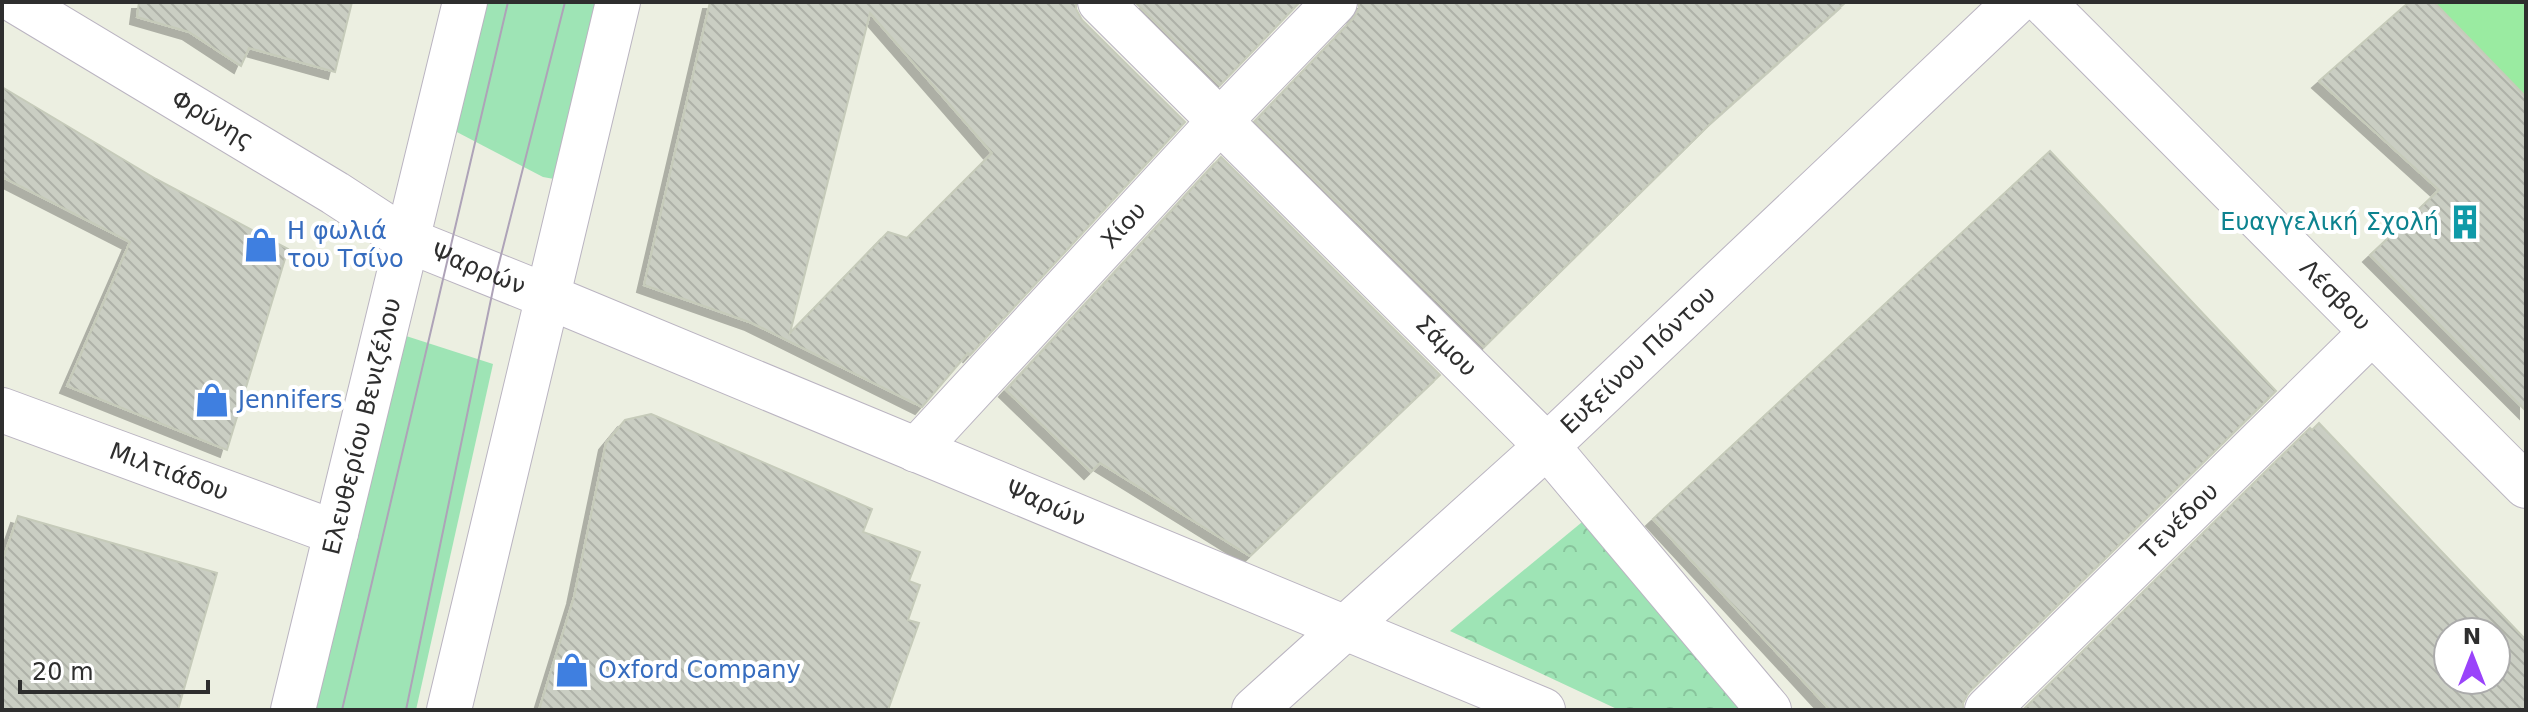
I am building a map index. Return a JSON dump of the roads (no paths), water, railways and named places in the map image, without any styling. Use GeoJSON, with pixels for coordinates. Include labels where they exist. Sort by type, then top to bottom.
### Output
{"type":"FeatureCollection","features":[{"type":"Feature","properties":{"kind":"street","name":"Φρύνης"},"geometry":{"type":"LineString","coordinates":[[17,2],[335,193],[407,240]]}},
{"type":"Feature","properties":{"kind":"street","name":"Ελευθερίου Βενιζέλου"},"geometry":{"type":"LineString","coordinates":[[293,710],[465,2]]}},
{"type":"Feature","properties":{"kind":"street"},"geometry":{"type":"LineString","coordinates":[[449,710],[618,2]]}},
{"type":"Feature","properties":{"kind":"street","name":"Σάμου"},"geometry":{"type":"LineString","coordinates":[[1100,2],[1547,446],[1769,710]]}},
{"type":"Feature","properties":{"kind":"street","name":"Χίου"},"geometry":{"type":"LineString","coordinates":[[916,450],[1219,122],[1335,2]]}},
{"type":"Feature","properties":{"kind":"street","name":"Ευξείνου Πόντου"},"geometry":{"type":"LineString","coordinates":[[1254,710],[1547,446],[2016,2]]}},
{"type":"Feature","properties":{"kind":"street","name":"Λέσβου"},"geometry":{"type":"LineString","coordinates":[[2043,2],[2526,486]]}},
{"type":"Feature","properties":{"kind":"street","name":"Ψαρρών"},"geometry":{"type":"LineString","coordinates":[[407,240],[549,297]]}},
{"type":"Feature","properties":{"kind":"street","name":"Ψαρών"},"geometry":{"type":"LineString","coordinates":[[549,297],[1543,710]]}},
{"type":"Feature","properties":{"kind":"street","name":"Τενέδου"},"geometry":{"type":"LineString","coordinates":[[1987,710],[2372,332]]}},
{"type":"Feature","properties":{"kind":"street","name":"Μιλτιάδου"},"geometry":{"type":"LineString","coordinates":[[2,410],[336,533]]}},
{"type":"Feature","properties":{"kind":"tram line"},"geometry":{"type":"LineString","coordinates":[[342,710],[508,2]]}},
{"type":"Feature","properties":{"kind":"tram line"},"geometry":{"type":"LineString","coordinates":[[406,710],[496,275],[565,2]]}},
{"type":"Feature","properties":{"kind":"place","name":"Ευαγγελική Σχολή"},"geometry":{"type":"Point","coordinates":[2465,222]}},
{"type":"Feature","properties":{"kind":"place","name":"Η φωλιά του Τσίνο"},"geometry":{"type":"Point","coordinates":[261,245]}},
{"type":"Feature","properties":{"kind":"place","name":"Jennifers"},"geometry":{"type":"Point","coordinates":[212,400]}},
{"type":"Feature","properties":{"kind":"place","name":"Oxford Company"},"geometry":{"type":"Point","coordinates":[572,670]}}]}
